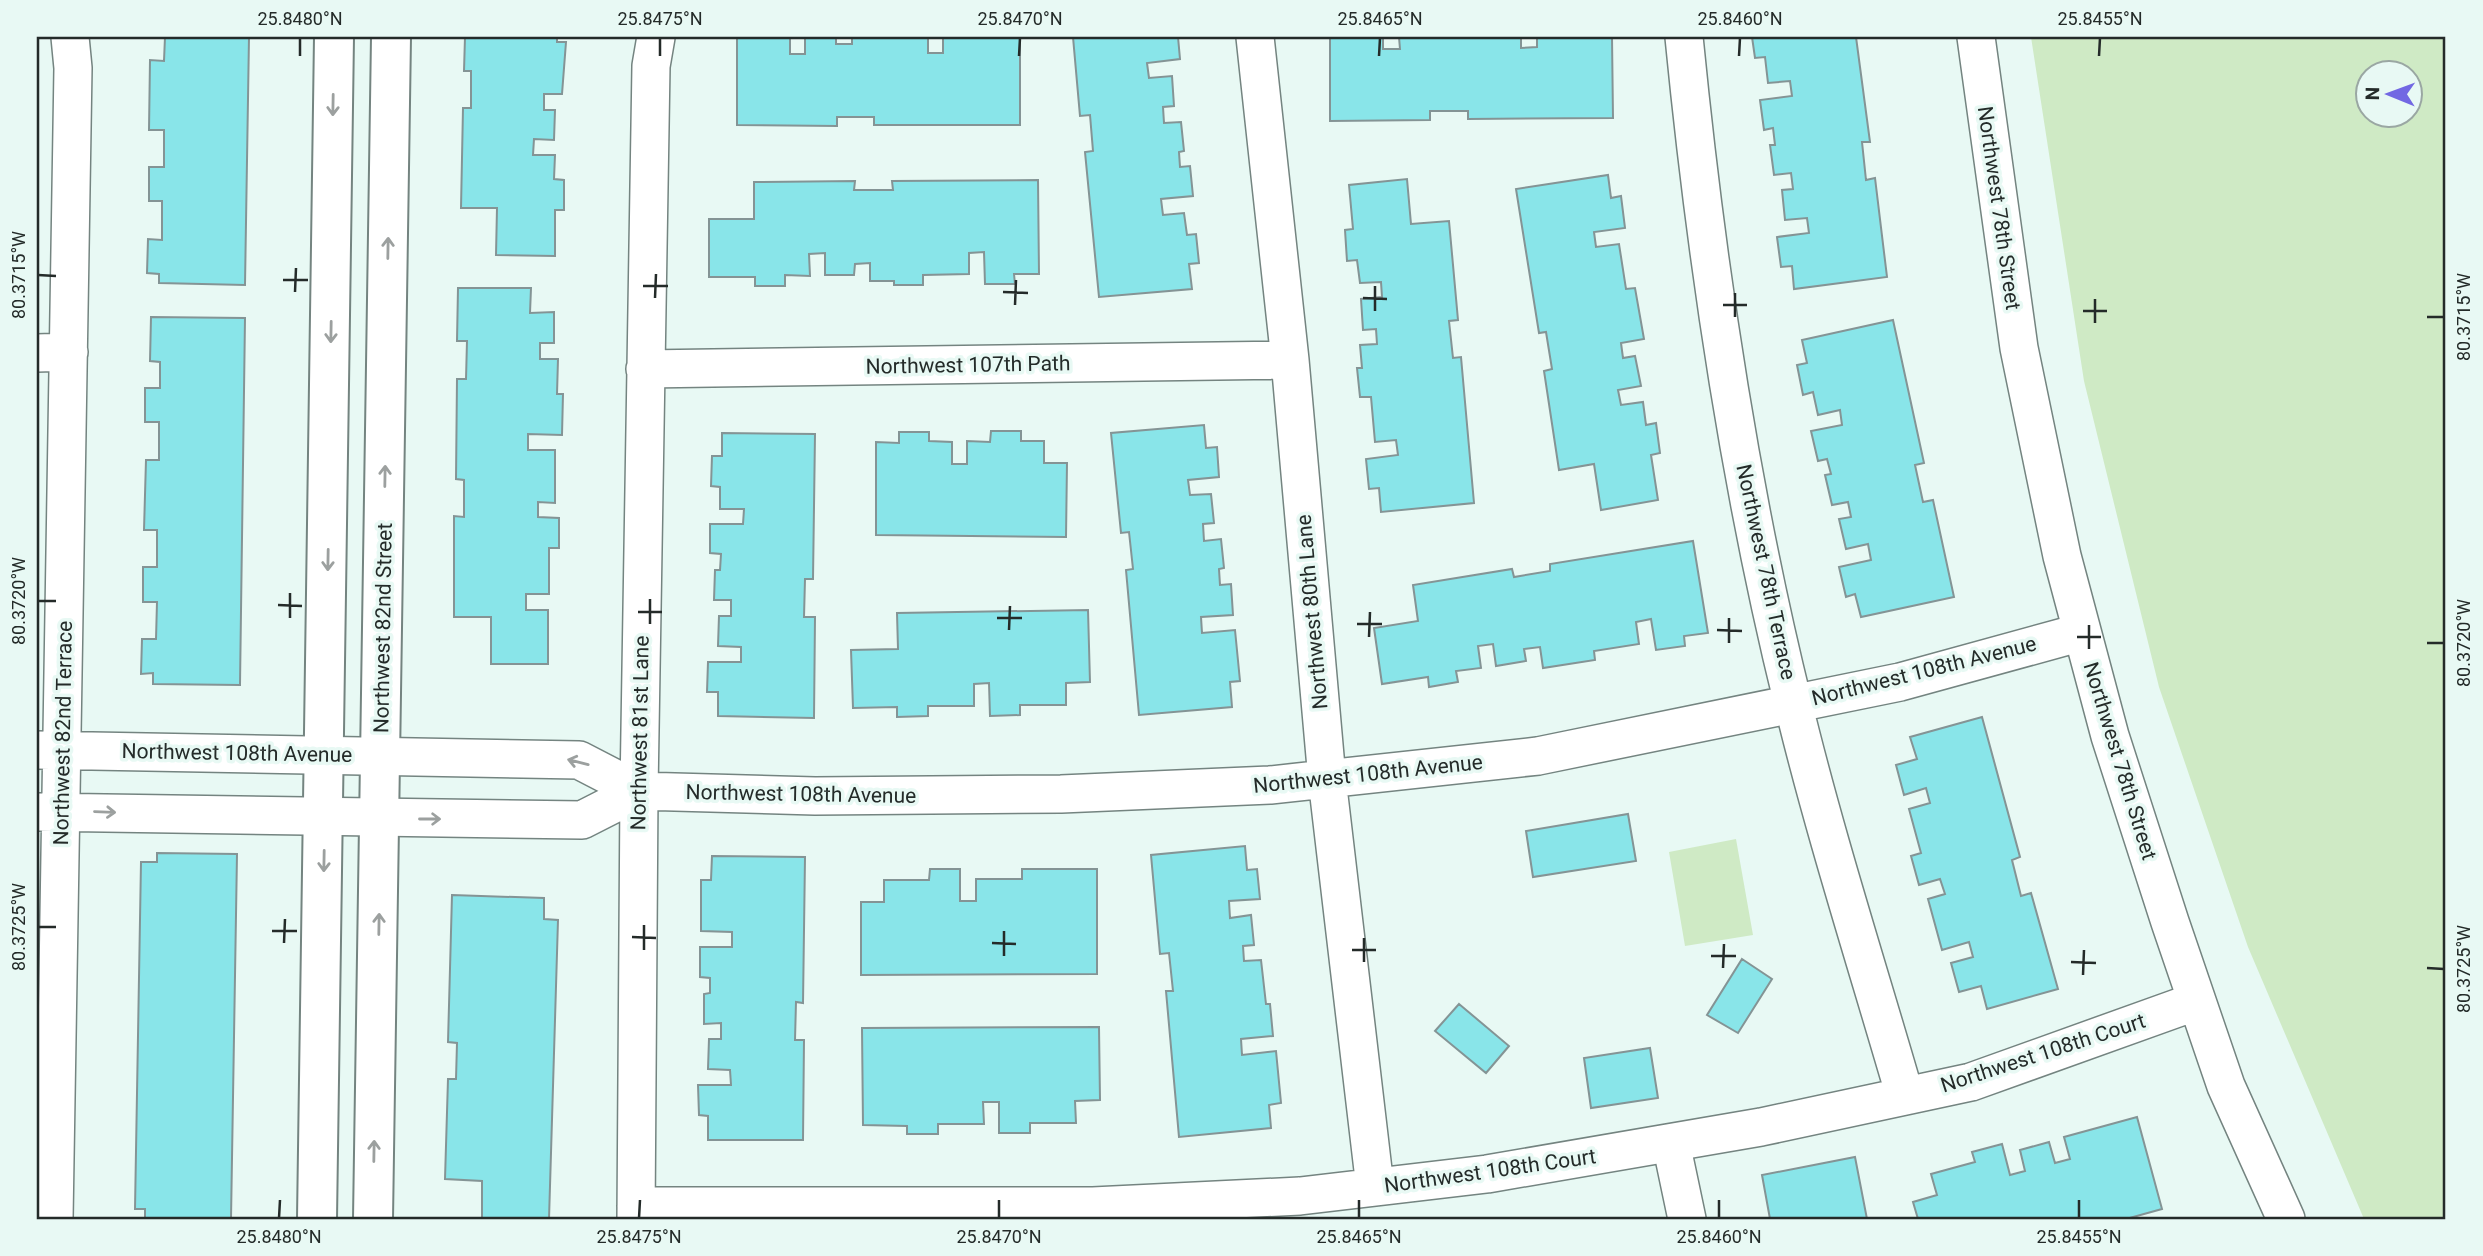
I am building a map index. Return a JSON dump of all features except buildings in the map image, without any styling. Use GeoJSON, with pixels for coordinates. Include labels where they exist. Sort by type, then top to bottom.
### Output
{"type":"FeatureCollection","features":[{"type":"Feature","properties":{"kind":"street","name":"Northwest 82nd Terrace"},"geometry":{"type":"LineString","coordinates":[[48,1213],[53,352],[73,68],[70,37]]}},
{"type":"Feature","properties":{"kind":"street"},"geometry":{"type":"LineString","coordinates":[[317,1219],[326,755],[334,37]]}},
{"type":"Feature","properties":{"kind":"street","name":"Northwest 82nd Street"},"geometry":{"type":"LineString","coordinates":[[373,1219],[391,37]]}},
{"type":"Feature","properties":{"kind":"street","name":"Northwest 81st Lane"},"geometry":{"type":"LineString","coordinates":[[636,1212],[645,369],[651,66],[656,37]]}},
{"type":"Feature","properties":{"kind":"street","name":"Northwest 80th Lane"},"geometry":{"type":"LineString","coordinates":[[1255,37],[1290,360],[1327,779],[1375,1187]]}},
{"type":"Feature","properties":{"kind":"street","name":"Northwest 78th Terrace"},"geometry":{"type":"LineString","coordinates":[[1684,37],[1721,345],[1793,703],[1905,1096]]}},
{"type":"Feature","properties":{"kind":"street","name":"Northwest 78th Street"},"geometry":{"type":"LineString","coordinates":[[1976,37],[2019,348],[2062,556],[2110,736],[2197,1001],[2226,1086],[2286,1219]]}},
{"type":"Feature","properties":{"kind":"street","name":"Northwest 107th Path"},"geometry":{"type":"LineString","coordinates":[[645,369],[1290,360]]}},
{"type":"Feature","properties":{"kind":"street","name":"Northwest 108th Avenue"},"geometry":{"type":"LineString","coordinates":[[49,750],[579,760],[639,791],[815,796],[1061,794],[1270,785],[1538,755],[1900,682],[2082,632]]}},
{"type":"Feature","properties":{"kind":"street","name":"Northwest 108th Avenue"},"geometry":{"type":"LineString","coordinates":[[49,811],[324,818],[582,820],[639,791]]}},
{"type":"Feature","properties":{"kind":"street","name":"Northwest 108th Court"},"geometry":{"type":"LineString","coordinates":[[636,1212],[1093,1206],[1300,1196],[1487,1174],[1761,1128],[1971,1082],[2197,1001]]}},
{"type":"Feature","properties":{"kind":"street"},"geometry":{"type":"LineString","coordinates":[[1671,1143],[1687,1219]]}},
{"type":"Feature","properties":{"kind":"green space"},"geometry":{"type":"Polygon","coordinates":[[[2031,37],[2446,37],[2446,1219],[2364,1219],[2248,947],[2159,687],[2084,381],[2031,37]]]}},
{"type":"Feature","properties":{"kind":"green space"},"geometry":{"type":"Polygon","coordinates":[[[1736,839],[1753,935],[1685,946],[1669,852],[1736,839]]]}}]}
